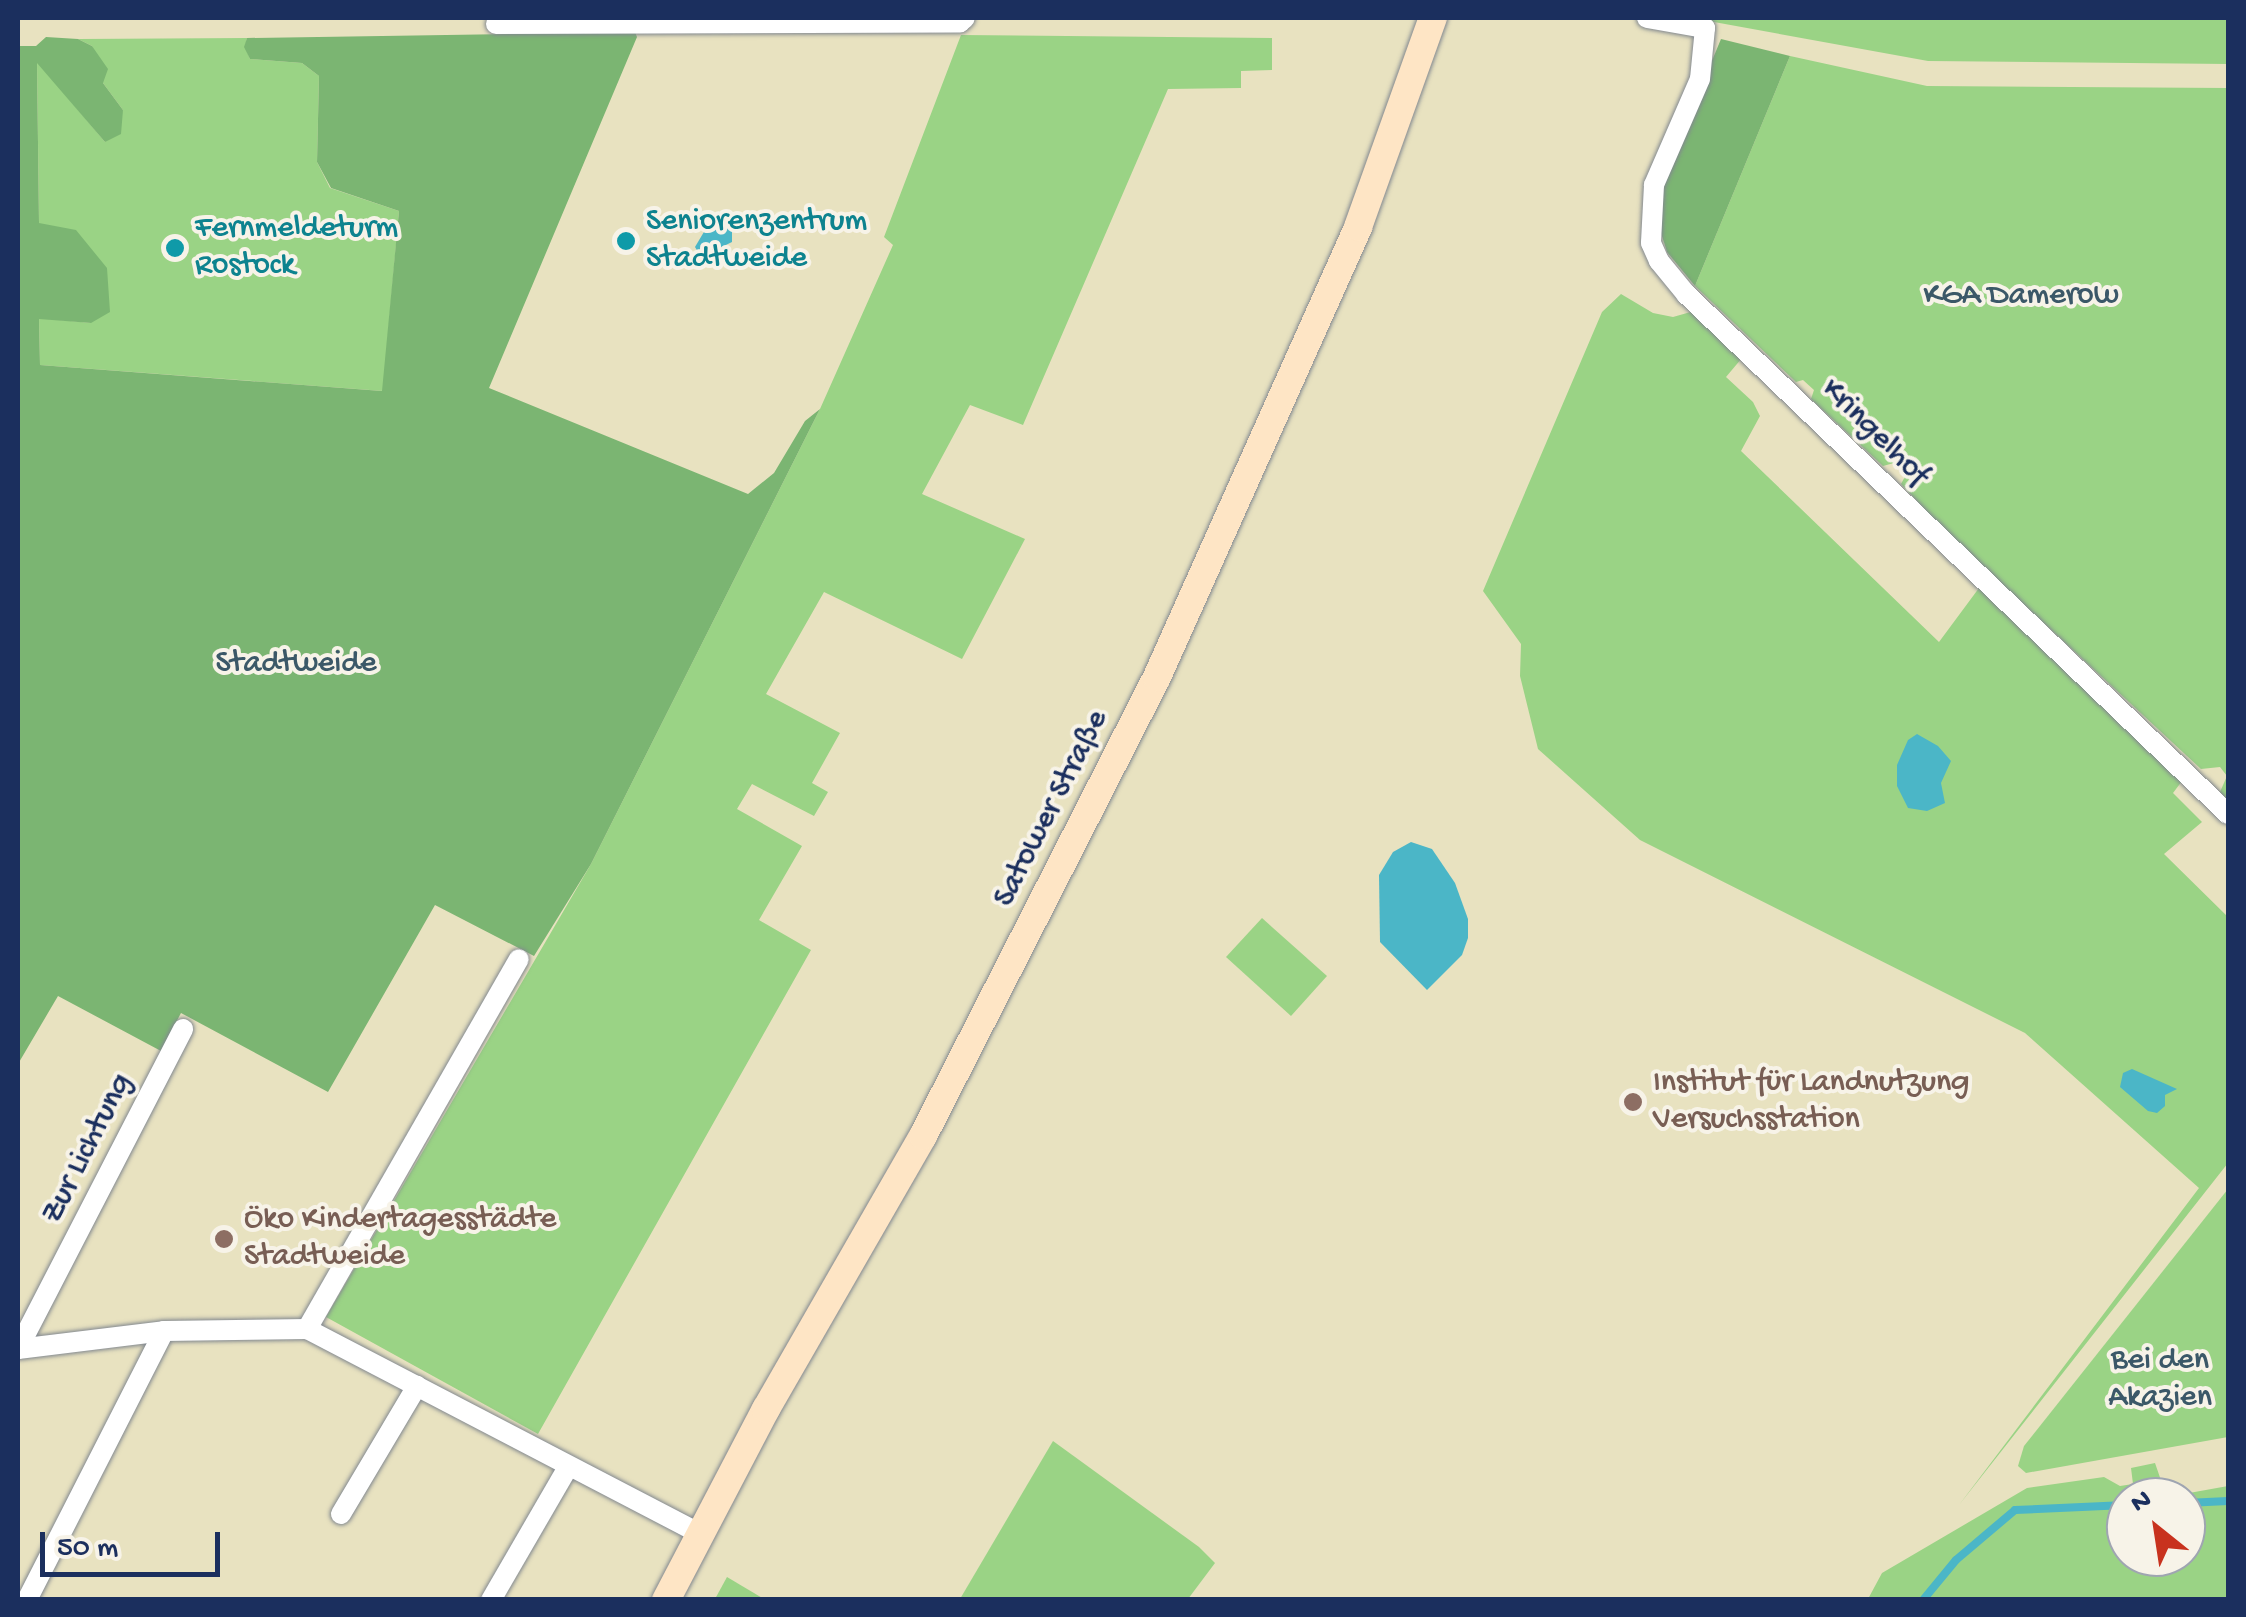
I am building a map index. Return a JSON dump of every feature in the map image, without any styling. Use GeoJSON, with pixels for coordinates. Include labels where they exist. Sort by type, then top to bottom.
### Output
{"type":"FeatureCollection","features":[{"type":"Feature","properties":{"kind":"main road","name":"Satower Straße"},"geometry":{"type":"LineString","coordinates":[[666,1600],[783,1378],[923,1136],[1158,677],[1358,228],[1433,18]]}},
{"type":"Feature","properties":{"kind":"street"},"geometry":{"type":"LineString","coordinates":[[496,24],[960,22],[965,18]]}},
{"type":"Feature","properties":{"kind":"street","name":"Kringelhof"},"geometry":{"type":"LineString","coordinates":[[1647,18],[1705,28],[1700,79],[1654,185],[1651,243],[1660,261],[1686,294],[2228,814]]}},
{"type":"Feature","properties":{"kind":"street"},"geometry":{"type":"LineString","coordinates":[[308,1328],[519,959]]}},
{"type":"Feature","properties":{"kind":"street","name":"Zur Lichtung"},"geometry":{"type":"LineString","coordinates":[[18,1349],[183,1029]]}},
{"type":"Feature","properties":{"kind":"street"},"geometry":{"type":"LineString","coordinates":[[18,1349],[164,1331],[308,1328],[701,1534]]}},
{"type":"Feature","properties":{"kind":"street"},"geometry":{"type":"LineString","coordinates":[[28,1600],[164,1331]]}},
{"type":"Feature","properties":{"kind":"street"},"geometry":{"type":"LineString","coordinates":[[341,1514],[417,1386]]}},
{"type":"Feature","properties":{"kind":"street"},"geometry":{"type":"LineString","coordinates":[[491,1600],[568,1467]]}},
{"type":"Feature","properties":{"kind":"green space"},"geometry":{"type":"Polygon","coordinates":[[[1692,18],[2228,18],[2228,64],[1928,61],[1692,18]]]}},
{"type":"Feature","properties":{"kind":"green space","name":"Stadtweide"},"geometry":{"type":"Polygon","coordinates":[[[635,32],[637,37],[489,388],[748,494],[774,473],[805,421],[820,409],[591,864],[534,956],[435,905],[328,1092],[181,1013],[161,1051],[58,996],[18,1064],[18,46],[36,46],[46,37],[78,39],[92,46],[108,69],[103,83],[123,110],[121,134],[105,142],[37,63],[39,223],[76,230],[107,268],[110,312],[91,323],[39,319],[40,365],[382,391],[399,211],[331,188],[317,162],[319,76],[302,63],[250,59],[244,47],[247,38],[635,32]]]}},
{"type":"Feature","properties":{"kind":"green space"},"geometry":{"type":"Polygon","coordinates":[[[961,35],[1272,38],[1272,70],[1241,71],[1241,88],[1168,89],[1023,425],[970,405],[922,494],[1025,539],[962,659],[824,592],[766,694],[840,733],[812,783],[828,792],[814,816],[752,784],[737,809],[802,846],[759,920],[811,950],[538,1434],[326,1317],[591,864],[820,409],[893,245],[884,237],[961,35]]]}},
{"type":"Feature","properties":{"kind":"green space"},"geometry":{"type":"Polygon","coordinates":[[[247,38],[245,47],[250,59],[302,63],[319,76],[317,162],[330,188],[399,211],[383,391],[40,365],[39,318],[91,323],[39,223],[37,61],[105,142],[123,110],[103,83],[92,46],[78,39],[247,38]]]}},
{"type":"Feature","properties":{"kind":"green space"},"geometry":{"type":"Polygon","coordinates":[[[1721,39],[1790,56],[1695,286],[1667,252],[1661,233],[1664,176],[1721,39]]]}},
{"type":"Feature","properties":{"kind":"green space","name":"KGA Damerow"},"geometry":{"type":"Polygon","coordinates":[[[1790,56],[1927,86],[2228,88],[2228,800],[2220,792],[2227,776],[2220,767],[2201,769],[1946,532],[1901,484],[1908,471],[1894,463],[1883,466],[1811,399],[1814,390],[1803,380],[1796,382],[1695,286],[1790,56]]]}},
{"type":"Feature","properties":{"kind":"green space"},"geometry":{"type":"Polygon","coordinates":[[[1621,294],[1653,313],[1673,317],[1694,311],[1742,358],[1726,377],[1753,402],[1760,416],[1741,451],[1939,642],[1979,588],[2182,781],[2173,793],[2202,822],[2164,854],[2228,917],[2228,1163],[1959,1505],[2199,1188],[2025,1033],[1640,840],[1538,749],[1520,676],[1521,644],[1483,591],[1602,312],[1621,294]]]}},
{"type":"Feature","properties":{"kind":"green space"},"geometry":{"type":"Polygon","coordinates":[[[1262,918],[1327,976],[1291,1016],[1226,957],[1262,918]]]}},
{"type":"Feature","properties":{"kind":"green space","name":"Bei den Akazien"},"geometry":{"type":"Polygon","coordinates":[[[2228,1189],[2228,1437],[2026,1473],[2018,1466],[2024,1446],[2228,1189]]]}},
{"type":"Feature","properties":{"kind":"green space"},"geometry":{"type":"Polygon","coordinates":[[[1053,1441],[1199,1547],[1215,1563],[1188,1599],[960,1599],[1053,1441]]]}},
{"type":"Feature","properties":{"kind":"green space"},"geometry":{"type":"Polygon","coordinates":[[[2155,1463],[2160,1477],[2132,1477],[2131,1468],[2155,1463]]]}},
{"type":"Feature","properties":{"kind":"green space"},"geometry":{"type":"Polygon","coordinates":[[[2104,1477],[2106,1577],[2206,1577],[2206,1490],[2228,1486],[2228,1599],[1868,1599],[1882,1573],[2027,1488],[2104,1477]]]}},
{"type":"Feature","properties":{"kind":"green space"},"geometry":{"type":"Polygon","coordinates":[[[727,1577],[764,1599],[715,1599],[727,1577]]]}},
{"type":"Feature","properties":{"kind":"water"},"geometry":{"type":"Polygon","coordinates":[[[723,216],[732,222],[732,242],[701,257],[695,247],[711,220],[723,216]]]}},
{"type":"Feature","properties":{"kind":"water"},"geometry":{"type":"Polygon","coordinates":[[[1917,734],[1938,746],[1951,761],[1941,783],[1945,803],[1927,811],[1908,808],[1897,786],[1897,765],[1908,740],[1917,734]]]}},
{"type":"Feature","properties":{"kind":"water"},"geometry":{"type":"Polygon","coordinates":[[[1411,842],[1432,849],[1455,883],[1468,919],[1468,938],[1462,955],[1427,990],[1380,942],[1379,875],[1393,852],[1411,842]]]}},
{"type":"Feature","properties":{"kind":"water"},"geometry":{"type":"Polygon","coordinates":[[[2132,1069],[2177,1089],[2165,1095],[2165,1106],[2157,1113],[2148,1111],[2120,1087],[2123,1073],[2132,1069]]]}},
{"type":"Feature","properties":{"kind":"waterway"},"geometry":{"type":"LineString","coordinates":[[2206,1502],[2228,1501]]}},
{"type":"Feature","properties":{"kind":"waterway"},"geometry":{"type":"LineString","coordinates":[[1923,1600],[1956,1560],[2015,1510],[2106,1506]]}},
{"type":"Feature","properties":{"kind":"place","name":"Seniorenzentrum Stadtweide"},"geometry":{"type":"Point","coordinates":[626,241]}},
{"type":"Feature","properties":{"kind":"place","name":"Fernmeldeturm Rostock"},"geometry":{"type":"Point","coordinates":[175,248]}},
{"type":"Feature","properties":{"kind":"place","name":"Institut für Landnutzung Versuchsstation"},"geometry":{"type":"Point","coordinates":[1633,1102]}},
{"type":"Feature","properties":{"kind":"place","name":"Öko Kindertagesstädte Stadtweide"},"geometry":{"type":"Point","coordinates":[224,1239]}}]}
